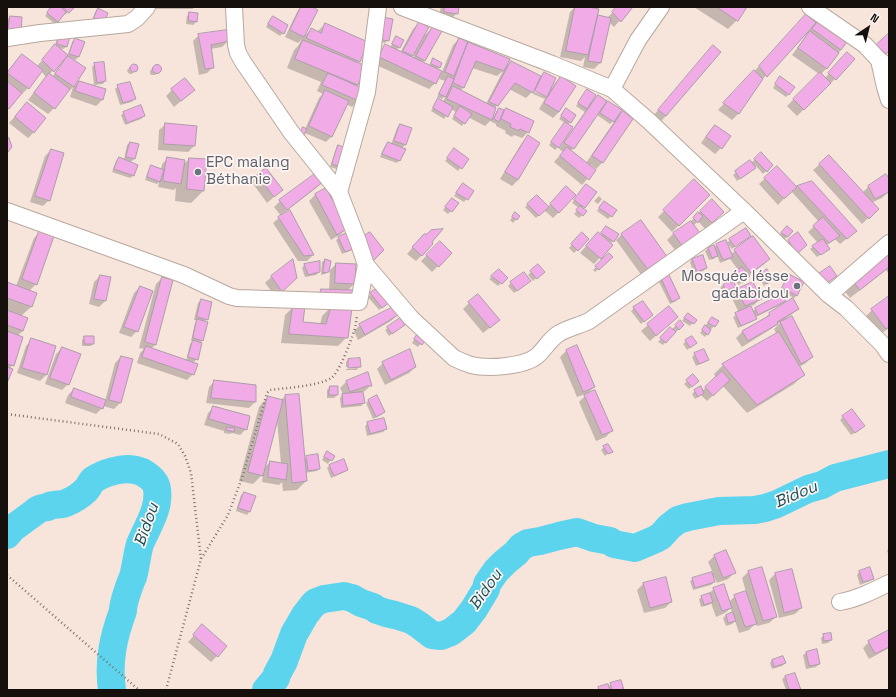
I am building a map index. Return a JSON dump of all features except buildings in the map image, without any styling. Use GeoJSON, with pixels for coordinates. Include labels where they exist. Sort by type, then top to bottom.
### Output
{"type":"FeatureCollection","features":[{"type":"Feature","properties":{"kind":"street"},"geometry":{"type":"LineString","coordinates":[[7,38],[128,24],[137,18],[147,7]]}},
{"type":"Feature","properties":{"kind":"street"},"geometry":{"type":"LineString","coordinates":[[234,7],[236,45],[238,53],[291,132],[339,192],[366,265],[411,318],[454,358],[462,362],[480,366],[498,366],[517,364],[535,357],[556,335],[589,321],[744,211]]}},
{"type":"Feature","properties":{"kind":"street"},"geometry":{"type":"LineString","coordinates":[[339,192],[367,92],[378,7]]}},
{"type":"Feature","properties":{"kind":"street"},"geometry":{"type":"LineString","coordinates":[[402,7],[552,64],[612,89],[649,121],[744,211],[829,295],[846,308],[883,345],[889,354]]}},
{"type":"Feature","properties":{"kind":"street"},"geometry":{"type":"LineString","coordinates":[[612,89],[638,40],[661,7]]}},
{"type":"Feature","properties":{"kind":"street"},"geometry":{"type":"LineString","coordinates":[[810,7],[865,45],[884,63],[885,88],[889,100]]}},
{"type":"Feature","properties":{"kind":"street"},"geometry":{"type":"LineString","coordinates":[[7,211],[184,275],[229,296],[237,298],[360,302],[366,265]]}},
{"type":"Feature","properties":{"kind":"street"},"geometry":{"type":"LineString","coordinates":[[829,295],[889,243]]}},
{"type":"Feature","properties":{"kind":"street"},"geometry":{"type":"LineString","coordinates":[[840,602],[862,596],[889,583]]}},
{"type":"Feature","properties":{"kind":"path"},"geometry":{"type":"LineString","coordinates":[[166,690],[201,559],[228,515],[243,475],[267,393],[270,390],[318,383],[332,378],[339,369],[355,331],[360,302]]}},
{"type":"Feature","properties":{"kind":"path"},"geometry":{"type":"LineString","coordinates":[[7,414],[159,434],[178,444],[185,456],[191,473],[201,559]]}},
{"type":"Feature","properties":{"kind":"path"},"geometry":{"type":"LineString","coordinates":[[7,575],[139,690]]}},
{"type":"Feature","properties":{"kind":"waterway","name":"Bidou"},"geometry":{"type":"LineString","coordinates":[[266,690],[276,678],[294,634],[305,615],[316,602],[324,599],[344,596],[352,598],[377,610],[411,620],[432,635],[441,636],[451,632],[464,622],[474,609],[486,589],[487,584],[496,571],[521,547],[528,543],[577,532],[594,538],[610,541],[614,544],[635,548],[661,536],[678,520],[719,511],[755,510],[765,508],[808,489],[822,485],[835,478],[889,464]]}},
{"type":"Feature","properties":{"kind":"waterway","name":"Bidou"},"geometry":{"type":"LineString","coordinates":[[7,535],[13,528],[41,508],[64,504],[71,501],[86,490],[93,480],[107,473],[133,469],[142,472],[154,481],[157,489],[157,504],[140,544],[133,577],[128,589],[114,640],[111,660],[112,690]]}},
{"type":"Feature","properties":{"kind":"place","name":"EPC malang Béthanie"},"geometry":{"type":"Point","coordinates":[198,172]}},
{"type":"Feature","properties":{"kind":"place","name":"Mosquée lésse gadabidou"},"geometry":{"type":"Point","coordinates":[797,286]}}]}
